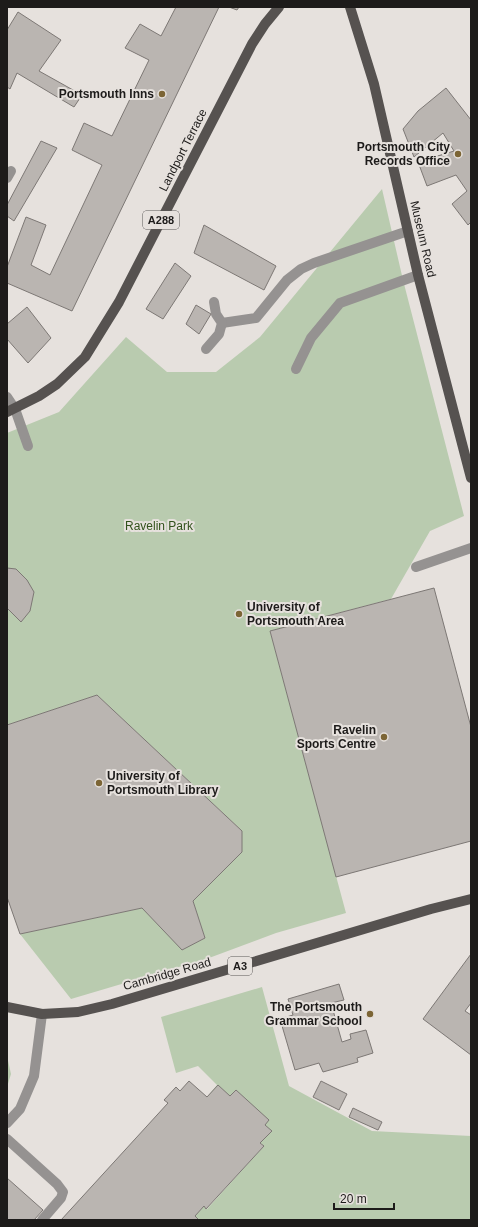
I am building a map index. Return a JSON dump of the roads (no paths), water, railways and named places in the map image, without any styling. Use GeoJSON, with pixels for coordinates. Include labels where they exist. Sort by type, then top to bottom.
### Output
{"type":"FeatureCollection","features":[{"type":"Feature","properties":{"kind":"main road","name":"Landport Terrace"},"geometry":{"type":"LineString","coordinates":[[11,411],[57,384],[85,357],[119,302],[252,44],[265,24],[279,7]]}},
{"type":"Feature","properties":{"kind":"main road","name":"Museum Road"},"geometry":{"type":"LineString","coordinates":[[350,7],[374,84],[418,275],[471,478]]}},
{"type":"Feature","properties":{"kind":"main road","name":"Cambridge Road"},"geometry":{"type":"LineString","coordinates":[[7,1007],[42,1014],[78,1012],[112,1004],[431,909],[471,899]]}},
{"type":"Feature","properties":{"kind":"street"},"geometry":{"type":"LineString","coordinates":[[222,323],[256,318],[287,280],[301,269],[314,263],[408,231]]}},
{"type":"Feature","properties":{"kind":"street"},"geometry":{"type":"LineString","coordinates":[[296,369],[311,338],[340,303],[418,275]]}},
{"type":"Feature","properties":{"kind":"street"},"geometry":{"type":"LineString","coordinates":[[206,349],[219,334],[222,323],[216,314],[214,302]]}},
{"type":"Feature","properties":{"kind":"street"},"geometry":{"type":"LineString","coordinates":[[7,397],[11,411],[28,446]]}},
{"type":"Feature","properties":{"kind":"street"},"geometry":{"type":"LineString","coordinates":[[416,567],[471,548]]}},
{"type":"Feature","properties":{"kind":"street"},"geometry":{"type":"LineString","coordinates":[[7,1123],[20,1110],[34,1076],[42,1014]]}},
{"type":"Feature","properties":{"kind":"street"},"geometry":{"type":"LineString","coordinates":[[7,1139],[57,1184],[63,1192],[61,1198],[42,1220]]}},
{"type":"Feature","properties":{"kind":"place","name":"Portsmouth Inns"},"geometry":{"type":"Point","coordinates":[162,94]}},
{"type":"Feature","properties":{"kind":"place","name":"Portsmouth City Records Office"},"geometry":{"type":"Point","coordinates":[458,154]}},
{"type":"Feature","properties":{"kind":"place","name":"University of Portsmouth Area"},"geometry":{"type":"Point","coordinates":[239,614]}},
{"type":"Feature","properties":{"kind":"place","name":"Ravelin Sports Centre"},"geometry":{"type":"Point","coordinates":[384,737]}},
{"type":"Feature","properties":{"kind":"place","name":"University of Portsmouth Library"},"geometry":{"type":"Point","coordinates":[99,783]}},
{"type":"Feature","properties":{"kind":"place","name":"The Portsmouth Grammar School"},"geometry":{"type":"Point","coordinates":[370,1014]}},
{"type":"Feature","properties":{"kind":"park label","name":"Ravelin Park"},"geometry":{"type":"Point","coordinates":[159,526]}}]}
